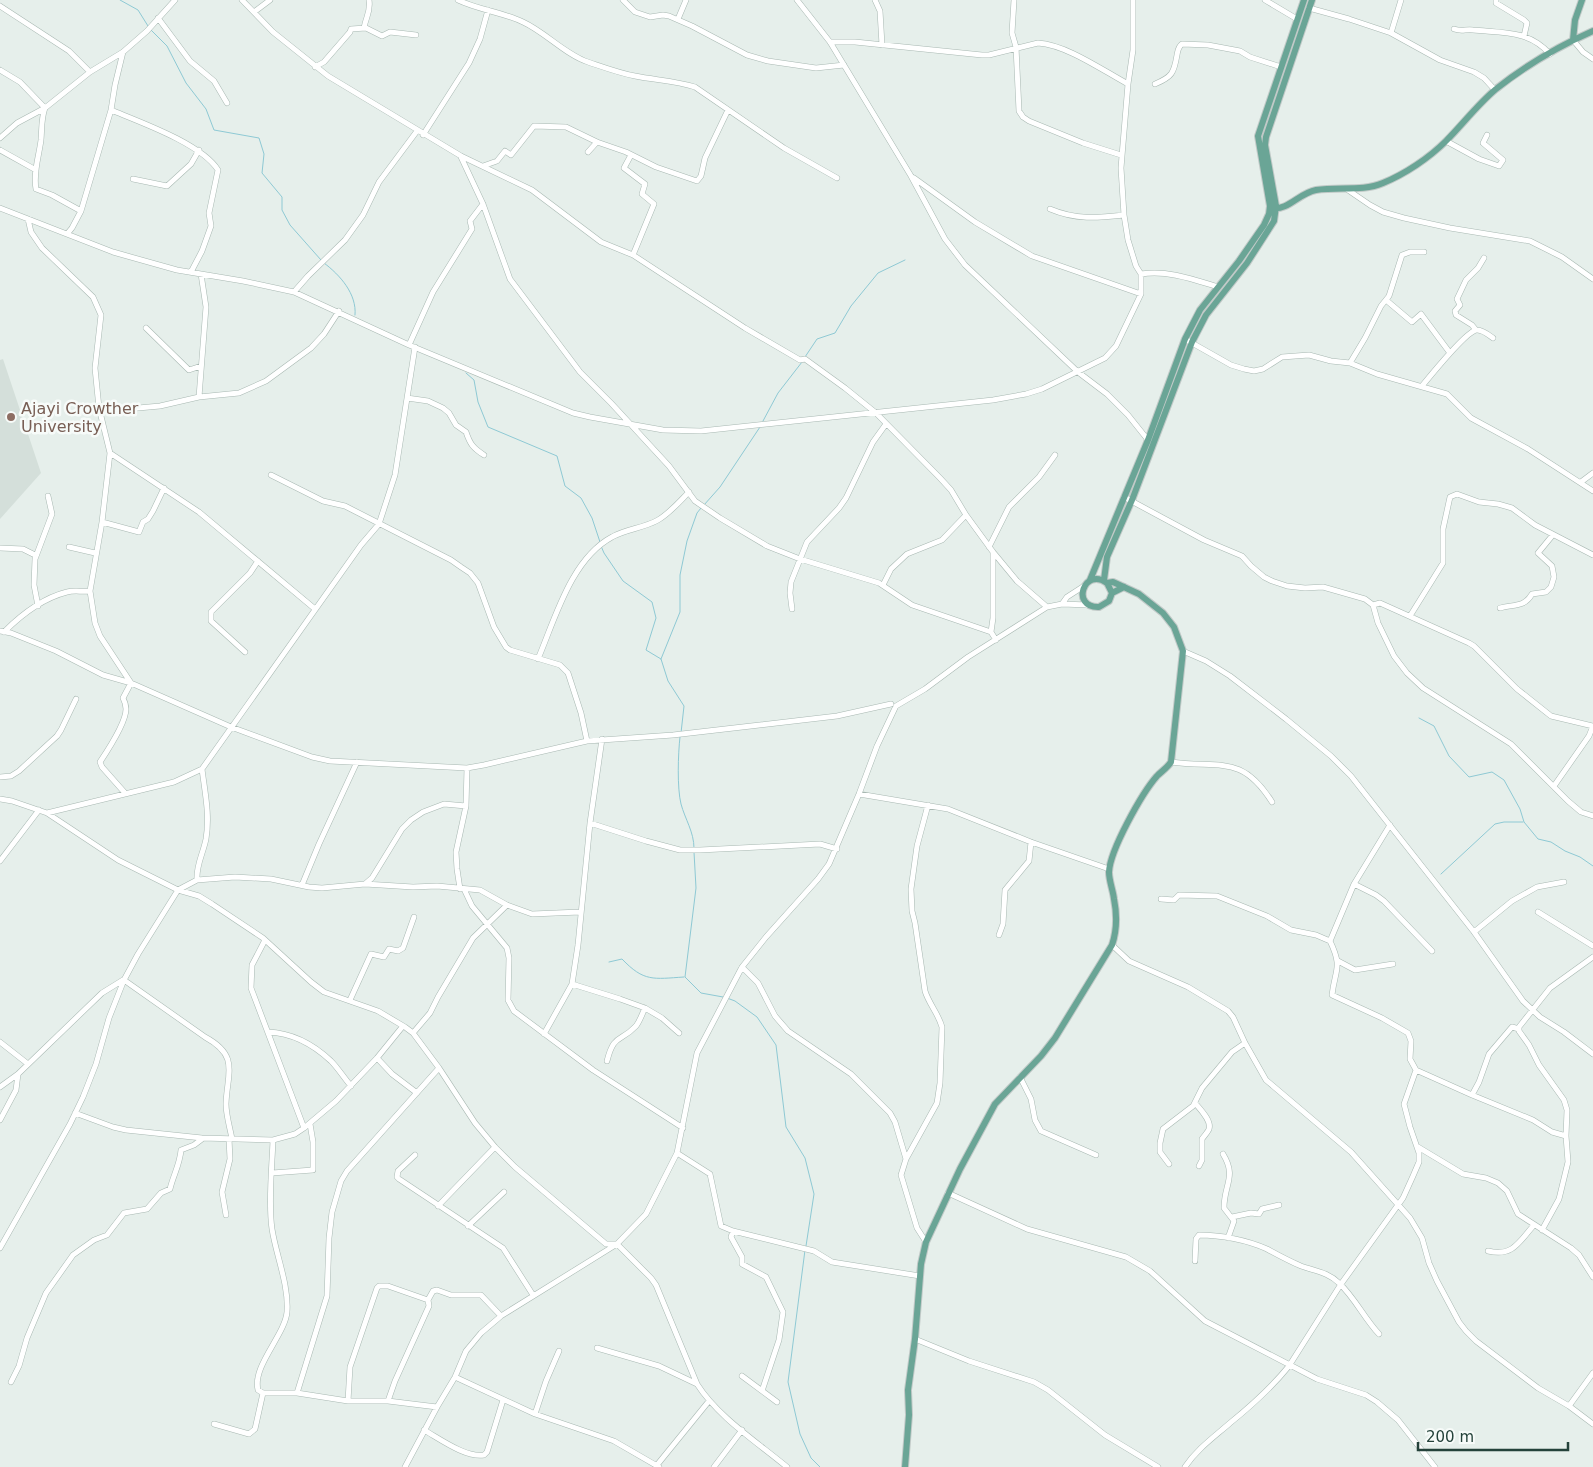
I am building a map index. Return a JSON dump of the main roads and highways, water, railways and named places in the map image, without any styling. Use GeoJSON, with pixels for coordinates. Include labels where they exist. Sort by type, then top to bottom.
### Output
{"type":"FeatureCollection","features":[{"type":"Feature","properties":{"kind":"main road"},"geometry":{"type":"LineString","coordinates":[[1124,587],[1112,593],[1109,601],[1103,606],[1095,608],[1088,604],[1083,596],[1084,586],[1090,580],[1192,342],[1206,315],[1247,263],[1271,227],[1273,208],[1266,137],[1297,19],[1304,0]]}},
{"type":"Feature","properties":{"kind":"main road"},"geometry":{"type":"LineString","coordinates":[[1112,593],[1106,581],[1107,557],[1132,500],[1148,440],[1185,338],[1200,310],[1239,261],[1264,225],[1273,208],[1258,136],[1280,67],[1290,51],[1312,0]]}},
{"type":"Feature","properties":{"kind":"main road"},"geometry":{"type":"LineString","coordinates":[[1573,40],[1575,20],[1582,0]]}},
{"type":"Feature","properties":{"kind":"main road"},"geometry":{"type":"LineString","coordinates":[[1273,208],[1282,208],[1303,194],[1316,190],[1337,188],[1348,190],[1382,184],[1410,169],[1446,141],[1467,116],[1495,90],[1573,40],[1593,31]]}},
{"type":"Feature","properties":{"kind":"main road"},"geometry":{"type":"LineString","coordinates":[[906,1467],[909,1415],[908,1390],[915,1339],[920,1276],[926,1242],[948,1193],[995,1104],[1041,1056],[1055,1038],[1112,945],[1116,928],[1116,910],[1109,878],[1109,869],[1133,813],[1158,775],[1166,770],[1170,762],[1183,651],[1174,627],[1166,616],[1143,596],[1114,582],[1099,579],[1090,580]]}},
{"type":"Feature","properties":{"kind":"waterway"},"geometry":{"type":"LineString","coordinates":[[120,0],[138,10],[148,26]]}},
{"type":"Feature","properties":{"kind":"waterway"},"geometry":{"type":"LineString","coordinates":[[150,29],[167,46],[186,83],[206,109],[214,130],[259,138],[264,154],[262,173],[282,197],[282,210],[290,225],[321,260]]}},
{"type":"Feature","properties":{"kind":"waterway"},"geometry":{"type":"LineString","coordinates":[[805,357],[817,339],[835,333],[851,306],[878,273],[905,260]]}},
{"type":"Feature","properties":{"kind":"waterway"},"geometry":{"type":"LineString","coordinates":[[324,263],[336,273],[350,292],[355,307],[355,315]]}},
{"type":"Feature","properties":{"kind":"waterway"},"geometry":{"type":"LineString","coordinates":[[763,421],[778,393],[802,362]]}},
{"type":"Feature","properties":{"kind":"waterway"},"geometry":{"type":"LineString","coordinates":[[466,373],[474,380],[478,402],[488,427],[557,456],[565,486],[581,498],[592,518],[600,542]]}},
{"type":"Feature","properties":{"kind":"waterway"},"geometry":{"type":"LineString","coordinates":[[704,505],[720,487],[760,427]]}},
{"type":"Feature","properties":{"kind":"waterway"},"geometry":{"type":"LineString","coordinates":[[661,659],[680,612],[680,575],[687,541],[697,513],[701,508]]}},
{"type":"Feature","properties":{"kind":"waterway"},"geometry":{"type":"LineString","coordinates":[[601,546],[623,581],[652,602],[656,618],[646,650],[661,659],[668,681],[684,706],[681,733]]}},
{"type":"Feature","properties":{"kind":"waterway"},"geometry":{"type":"LineString","coordinates":[[1419,718],[1434,726],[1449,756],[1469,777],[1492,772],[1504,780],[1520,809],[1524,822],[1538,839],[1551,842],[1593,866]]}},
{"type":"Feature","properties":{"kind":"waterway"},"geometry":{"type":"LineString","coordinates":[[680,737],[678,771],[680,797],[693,836],[694,848]]}},
{"type":"Feature","properties":{"kind":"waterway"},"geometry":{"type":"LineString","coordinates":[[1441,874],[1495,824],[1523,822]]}},
{"type":"Feature","properties":{"kind":"waterway"},"geometry":{"type":"LineString","coordinates":[[694,852],[696,888],[685,977],[701,993],[723,997]]}},
{"type":"Feature","properties":{"kind":"waterway"},"geometry":{"type":"LineString","coordinates":[[609,962],[622,959],[637,972],[650,977],[684,977]]}},
{"type":"Feature","properties":{"kind":"waterway"},"geometry":{"type":"LineString","coordinates":[[727,998],[735,1001],[757,1017],[776,1045],[786,1127],[805,1158],[814,1194],[806,1246]]}},
{"type":"Feature","properties":{"kind":"waterway"},"geometry":{"type":"LineString","coordinates":[[805,1250],[788,1382],[800,1434],[811,1458],[820,1467]]}},
{"type":"Feature","properties":{"kind":"place","name":"Ajayi Crowther University"},"geometry":{"type":"Point","coordinates":[11,417]}}]}
